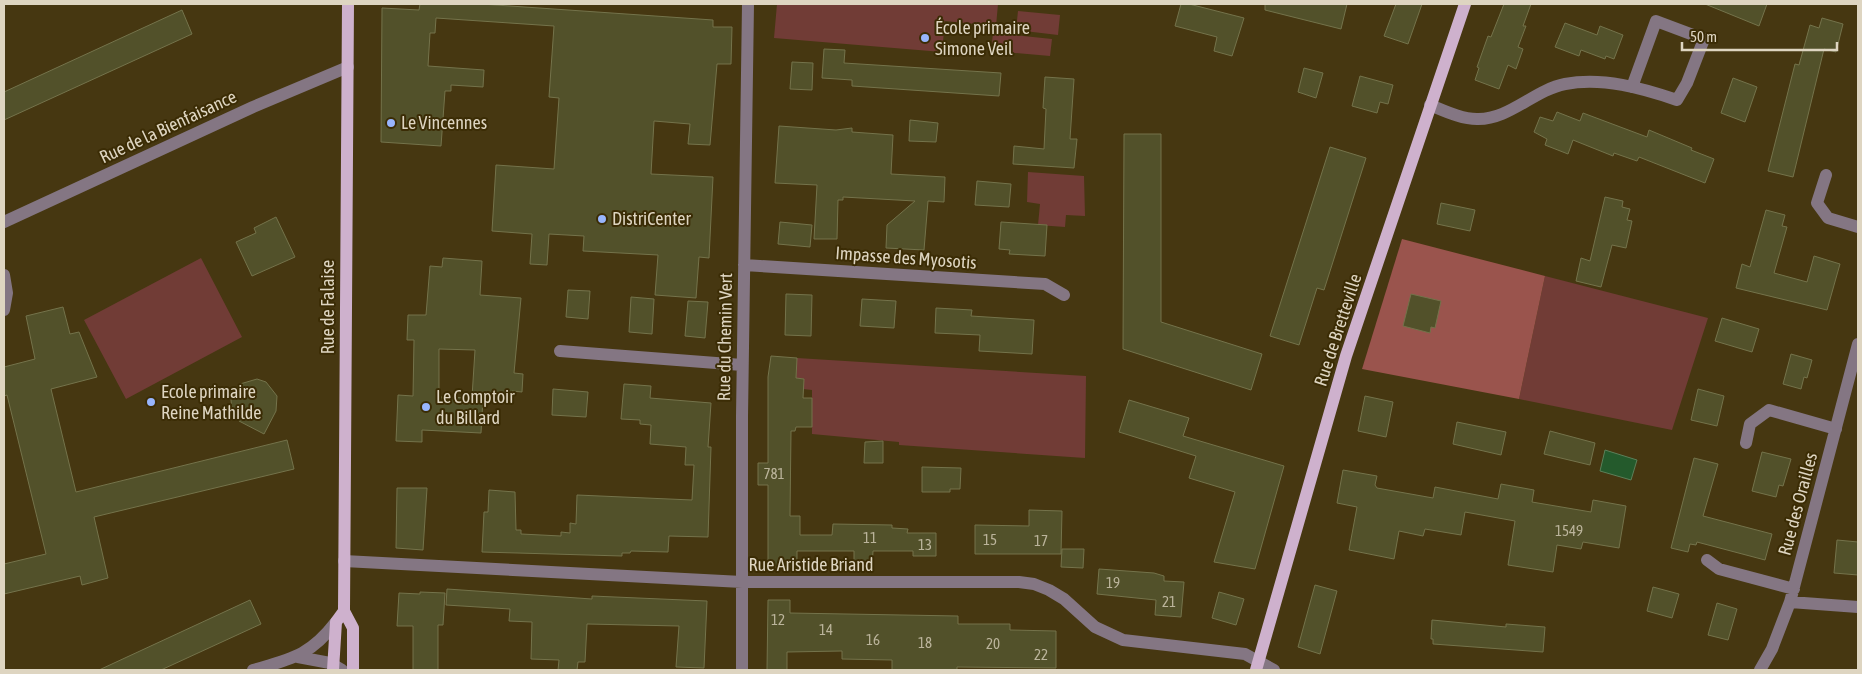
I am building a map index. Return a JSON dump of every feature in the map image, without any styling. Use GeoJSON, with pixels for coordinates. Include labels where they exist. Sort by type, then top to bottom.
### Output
{"type":"FeatureCollection","features":[{"type":"Feature","properties":{"kind":"main road","name":"Rue de Falaise"},"geometry":{"type":"LineString","coordinates":[[348,4],[344,611],[353,628],[353,670]]}},
{"type":"Feature","properties":{"kind":"main road","name":"Rue de Bretteville"},"geometry":{"type":"LineString","coordinates":[[1258,666],[1346,356],[1465,4]]}},
{"type":"Feature","properties":{"kind":"main road"},"geometry":{"type":"LineString","coordinates":[[336,669],[336,622],[344,611]]}},
{"type":"Feature","properties":{"kind":"street","name":"Rue du Chemin Vert"},"geometry":{"type":"LineString","coordinates":[[742,670],[742,365],[748,4]]}},
{"type":"Feature","properties":{"kind":"street"},"geometry":{"type":"LineString","coordinates":[[1430,105],[1468,118],[1487,119],[1508,111],[1540,93],[1563,85],[1594,82],[1632,87],[1677,100],[1687,83],[1704,39],[1656,21],[1632,87]]}},
{"type":"Feature","properties":{"kind":"street","name":"Rue de la Bienfaisance"},"geometry":{"type":"LineString","coordinates":[[4,222],[252,107],[348,66]]}},
{"type":"Feature","properties":{"kind":"street"},"geometry":{"type":"LineString","coordinates":[[1826,174],[1817,203],[1828,218],[1858,227]]}},
{"type":"Feature","properties":{"kind":"street","name":"Impasse des Myosotis"},"geometry":{"type":"LineString","coordinates":[[744,265],[1045,284],[1064,295]]}},
{"type":"Feature","properties":{"kind":"street"},"geometry":{"type":"LineString","coordinates":[[4,275],[7,293],[4,310]]}},
{"type":"Feature","properties":{"kind":"street","name":"Rue des Orailles"},"geometry":{"type":"LineString","coordinates":[[1760,670],[1772,649],[1794,589],[1858,344]]}},
{"type":"Feature","properties":{"kind":"street"},"geometry":{"type":"LineString","coordinates":[[560,351],[742,365]]}},
{"type":"Feature","properties":{"kind":"street"},"geometry":{"type":"LineString","coordinates":[[1746,443],[1750,424],[1769,410],[1836,429]]}},
{"type":"Feature","properties":{"kind":"street"},"geometry":{"type":"LineString","coordinates":[[1707,560],[1720,569],[1794,589]]}},
{"type":"Feature","properties":{"kind":"street","name":"Rue Aristide Briand"},"geometry":{"type":"LineString","coordinates":[[344,561],[742,582],[1019,582],[1034,584],[1064,599],[1095,627],[1123,640],[1245,654],[1258,666],[1274,670]]}},
{"type":"Feature","properties":{"kind":"street"},"geometry":{"type":"LineString","coordinates":[[1790,602],[1858,608]]}},
{"type":"Feature","properties":{"kind":"street"},"geometry":{"type":"LineString","coordinates":[[253,670],[298,657],[324,638],[336,622]]}},
{"type":"Feature","properties":{"kind":"street"},"geometry":{"type":"LineString","coordinates":[[298,657],[336,669]]}},
{"type":"Feature","properties":{"kind":"street"},"geometry":{"type":"LineString","coordinates":[[298,657],[319,670]]}},
{"type":"Feature","properties":{"kind":"shaded area"},"geometry":{"type":"Polygon","coordinates":[[[777,4],[998,4],[996,26],[945,21],[942,52],[774,38],[777,4]]]}},
{"type":"Feature","properties":{"kind":"shaded area"},"geometry":{"type":"Polygon","coordinates":[[[1018,11],[1060,15],[1058,35],[1016,30],[1018,11]]]}},
{"type":"Feature","properties":{"kind":"shaded area"},"geometry":{"type":"Polygon","coordinates":[[[993,33],[1052,39],[1050,56],[991,51],[993,33]]]}},
{"type":"Feature","properties":{"kind":"shaded area"},"geometry":{"type":"Polygon","coordinates":[[[1028,172],[1084,176],[1085,216],[1066,215],[1065,227],[1038,225],[1040,204],[1027,202],[1028,172]]]}},
{"type":"Feature","properties":{"kind":"shaded area"},"geometry":{"type":"Polygon","coordinates":[[[1402,239],[1545,276],[1519,399],[1362,369],[1402,239]]]}},
{"type":"Feature","properties":{"kind":"shaded area"},"geometry":{"type":"Polygon","coordinates":[[[201,258],[242,337],[126,399],[84,320],[201,258]]]}},
{"type":"Feature","properties":{"kind":"shaded area"},"geometry":{"type":"Polygon","coordinates":[[[1545,276],[1708,318],[1672,430],[1519,399],[1545,276]]]}},
{"type":"Feature","properties":{"kind":"shaded area"},"geometry":{"type":"Polygon","coordinates":[[[797,358],[1086,376],[1085,458],[899,445],[899,442],[812,434],[812,390],[803,389],[804,379],[796,378],[797,358]]]}},
{"type":"Feature","properties":{"kind":"shaded area"},"geometry":{"type":"Polygon","coordinates":[[[1605,450],[1637,460],[1631,480],[1600,471],[1605,450]]]}},
{"type":"Feature","properties":{"kind":"building"},"geometry":{"type":"Polygon","coordinates":[[[420,4],[481,4],[713,20],[713,27],[732,27],[731,64],[717,64],[710,145],[688,144],[690,124],[654,121],[651,174],[713,177],[709,258],[699,257],[696,298],[655,295],[658,255],[583,251],[584,236],[549,234],[547,265],[530,264],[532,234],[492,231],[496,165],[554,169],[559,98],[549,97],[554,26],[436,18],[435,33],[430,33],[428,66],[484,70],[483,87],[451,85],[451,91],[445,91],[441,146],[381,142],[382,8],[419,10],[420,4]]]}},
{"type":"Feature","properties":{"kind":"building"},"geometry":{"type":"Polygon","coordinates":[[[1181,4],[1189,4],[1244,18],[1232,56],[1214,51],[1217,37],[1175,26],[1181,4]]]}},
{"type":"Feature","properties":{"kind":"building"},"geometry":{"type":"Polygon","coordinates":[[[1265,4],[1347,4],[1341,29],[1265,10],[1265,4]]]}},
{"type":"Feature","properties":{"kind":"building"},"geometry":{"type":"Polygon","coordinates":[[[1396,4],[1422,4],[1408,44],[1384,36],[1396,4]]]}},
{"type":"Feature","properties":{"kind":"building"},"geometry":{"type":"Polygon","coordinates":[[[1504,4],[1531,4],[1523,26],[1526,26],[1518,47],[1523,49],[1516,69],[1508,65],[1499,89],[1475,80],[1479,68],[1477,67],[1488,36],[1491,37],[1504,4]]]}},
{"type":"Feature","properties":{"kind":"building"},"geometry":{"type":"Polygon","coordinates":[[[1705,4],[1767,4],[1759,26],[1705,4]]]}},
{"type":"Feature","properties":{"kind":"building"},"geometry":{"type":"Polygon","coordinates":[[[182,10],[192,34],[4,120],[4,92],[182,10]]]}},
{"type":"Feature","properties":{"kind":"building"},"geometry":{"type":"Polygon","coordinates":[[[1822,18],[1843,24],[1836,52],[1824,49],[1793,177],[1768,171],[1795,64],[1799,65],[1810,25],[1819,28],[1822,18]]]}},
{"type":"Feature","properties":{"kind":"building"},"geometry":{"type":"Polygon","coordinates":[[[1565,23],[1597,35],[1600,26],[1623,35],[1614,59],[1606,56],[1605,59],[1581,50],[1579,56],[1555,47],[1565,23]]]}},
{"type":"Feature","properties":{"kind":"building"},"geometry":{"type":"Polygon","coordinates":[[[824,49],[845,50],[844,63],[1001,73],[999,96],[852,86],[852,80],[822,78],[824,49]]]}},
{"type":"Feature","properties":{"kind":"building"},"geometry":{"type":"Polygon","coordinates":[[[792,62],[813,63],[812,90],[790,89],[792,62]]]}},
{"type":"Feature","properties":{"kind":"building"},"geometry":{"type":"Polygon","coordinates":[[[1304,68],[1323,73],[1316,98],[1298,92],[1304,68]]]}},
{"type":"Feature","properties":{"kind":"building"},"geometry":{"type":"Polygon","coordinates":[[[1360,76],[1393,85],[1388,104],[1380,102],[1377,113],[1352,106],[1360,76]]]}},
{"type":"Feature","properties":{"kind":"building"},"geometry":{"type":"Polygon","coordinates":[[[1045,77],[1074,79],[1070,139],[1077,139],[1074,168],[1013,164],[1014,146],[1044,149],[1046,109],[1043,108],[1045,77]]]}},
{"type":"Feature","properties":{"kind":"building"},"geometry":{"type":"Polygon","coordinates":[[[1733,78],[1757,87],[1745,122],[1721,113],[1733,78]]]}},
{"type":"Feature","properties":{"kind":"building"},"geometry":{"type":"Polygon","coordinates":[[[1557,112],[1580,121],[1583,113],[1647,137],[1649,130],[1692,148],[1691,150],[1714,159],[1705,183],[1639,157],[1637,161],[1614,153],[1613,156],[1573,140],[1568,154],[1545,145],[1547,139],[1534,132],[1540,117],[1553,121],[1557,112]]]}},
{"type":"Feature","properties":{"kind":"building"},"geometry":{"type":"Polygon","coordinates":[[[910,120],[938,123],[936,142],[909,141],[910,120]]]}},
{"type":"Feature","properties":{"kind":"building"},"geometry":{"type":"Polygon","coordinates":[[[779,126],[836,130],[852,128],[852,132],[893,135],[891,174],[945,177],[944,202],[928,201],[924,250],[886,248],[887,225],[915,201],[843,197],[843,200],[838,200],[837,239],[814,239],[817,185],[775,183],[779,126]]]}},
{"type":"Feature","properties":{"kind":"building"},"geometry":{"type":"Polygon","coordinates":[[[1124,134],[1161,134],[1161,322],[1262,354],[1251,390],[1123,349],[1124,134]]]}},
{"type":"Feature","properties":{"kind":"building"},"geometry":{"type":"Polygon","coordinates":[[[1330,147],[1366,158],[1324,290],[1317,288],[1299,345],[1270,336],[1330,147]]]}},
{"type":"Feature","properties":{"kind":"building"},"geometry":{"type":"Polygon","coordinates":[[[977,181],[1011,184],[1009,207],[975,205],[977,181]]]}},
{"type":"Feature","properties":{"kind":"building"},"geometry":{"type":"Polygon","coordinates":[[[1605,197],[1623,201],[1622,207],[1630,209],[1627,220],[1632,221],[1626,248],[1612,245],[1601,287],[1576,281],[1581,258],[1590,261],[1605,197]]]}},
{"type":"Feature","properties":{"kind":"building"},"geometry":{"type":"Polygon","coordinates":[[[1441,203],[1475,210],[1470,231],[1437,224],[1441,203]]]}},
{"type":"Feature","properties":{"kind":"building"},"geometry":{"type":"Polygon","coordinates":[[[1766,210],[1785,215],[1782,226],[1787,227],[1774,273],[1807,282],[1814,256],[1840,264],[1827,310],[1736,288],[1742,264],[1750,267],[1766,210]]]}},
{"type":"Feature","properties":{"kind":"building"},"geometry":{"type":"Polygon","coordinates":[[[276,217],[295,257],[252,276],[236,242],[256,233],[254,228],[276,217]]]}},
{"type":"Feature","properties":{"kind":"building"},"geometry":{"type":"Polygon","coordinates":[[[780,222],[812,225],[810,247],[778,244],[780,222]]]}},
{"type":"Feature","properties":{"kind":"building"},"geometry":{"type":"Polygon","coordinates":[[[1001,222],[1047,225],[1045,256],[1009,254],[1010,250],[999,249],[1001,222]]]}},
{"type":"Feature","properties":{"kind":"building"},"geometry":{"type":"Polygon","coordinates":[[[443,258],[482,261],[480,295],[521,298],[514,373],[523,374],[522,392],[512,391],[512,400],[472,397],[475,350],[439,349],[439,397],[483,398],[481,433],[422,430],[422,442],[396,441],[398,395],[413,396],[414,340],[407,340],[408,315],[426,315],[430,266],[442,267],[443,258]]]}},
{"type":"Feature","properties":{"kind":"building"},"geometry":{"type":"Polygon","coordinates":[[[568,290],[590,291],[588,319],[566,317],[568,290]]]}},
{"type":"Feature","properties":{"kind":"building"},"geometry":{"type":"Polygon","coordinates":[[[786,294],[812,295],[811,336],[785,335],[786,294]]]}},
{"type":"Feature","properties":{"kind":"building"},"geometry":{"type":"Polygon","coordinates":[[[1411,294],[1441,301],[1435,328],[1431,327],[1430,333],[1403,326],[1411,294]]]}},
{"type":"Feature","properties":{"kind":"building"},"geometry":{"type":"Polygon","coordinates":[[[631,297],[654,299],[652,334],[629,332],[631,297]]]}},
{"type":"Feature","properties":{"kind":"building"},"geometry":{"type":"Polygon","coordinates":[[[862,299],[896,301],[894,328],[860,326],[862,299]]]}},
{"type":"Feature","properties":{"kind":"building"},"geometry":{"type":"Polygon","coordinates":[[[688,301],[708,302],[705,338],[685,336],[688,301]]]}},
{"type":"Feature","properties":{"kind":"building"},"geometry":{"type":"Polygon","coordinates":[[[63,307],[70,334],[79,332],[97,377],[51,389],[76,492],[287,440],[294,469],[94,517],[108,578],[82,585],[80,576],[4,594],[4,564],[46,554],[7,395],[4,396],[4,367],[35,359],[26,316],[63,307]]]}},
{"type":"Feature","properties":{"kind":"building"},"geometry":{"type":"Polygon","coordinates":[[[936,308],[972,310],[971,316],[1034,320],[1032,354],[979,351],[980,335],[935,333],[936,308]]]}},
{"type":"Feature","properties":{"kind":"building"},"geometry":{"type":"Polygon","coordinates":[[[1722,318],[1759,329],[1752,352],[1715,341],[1722,318]]]}},
{"type":"Feature","properties":{"kind":"building"},"geometry":{"type":"Polygon","coordinates":[[[1791,354],[1812,360],[1807,378],[1804,377],[1801,389],[1783,384],[1791,354]]]}},
{"type":"Feature","properties":{"kind":"building"},"geometry":{"type":"Polygon","coordinates":[[[771,356],[797,358],[796,378],[804,379],[803,398],[812,398],[812,427],[796,427],[795,431],[791,431],[790,516],[800,516],[800,535],[832,535],[833,524],[892,525],[892,528],[908,529],[907,533],[936,533],[936,556],[913,556],[913,551],[873,551],[872,568],[854,568],[854,551],[797,551],[797,567],[768,567],[768,485],[758,485],[758,463],[768,463],[768,377],[771,356]]]}},
{"type":"Feature","properties":{"kind":"building"},"geometry":{"type":"Polygon","coordinates":[[[257,379],[266,382],[277,396],[276,411],[264,434],[239,421],[232,409],[231,400],[240,384],[257,379]]]}},
{"type":"Feature","properties":{"kind":"building"},"geometry":{"type":"Polygon","coordinates":[[[624,384],[651,386],[650,398],[711,403],[708,447],[711,447],[708,537],[669,536],[668,552],[631,551],[630,553],[622,553],[622,556],[482,552],[484,512],[488,512],[489,490],[515,492],[516,530],[521,530],[521,534],[561,536],[561,532],[570,533],[570,523],[576,524],[577,495],[692,500],[694,465],[685,465],[686,447],[650,444],[651,425],[640,424],[640,420],[621,419],[624,384]]]}},
{"type":"Feature","properties":{"kind":"building"},"geometry":{"type":"Polygon","coordinates":[[[553,389],[588,392],[586,417],[552,415],[553,389]]]}},
{"type":"Feature","properties":{"kind":"building"},"geometry":{"type":"Polygon","coordinates":[[[1698,389],[1724,396],[1717,426],[1691,420],[1698,389]]]}},
{"type":"Feature","properties":{"kind":"building"},"geometry":{"type":"Polygon","coordinates":[[[1365,396],[1393,402],[1386,437],[1358,431],[1365,396]]]}},
{"type":"Feature","properties":{"kind":"building"},"geometry":{"type":"Polygon","coordinates":[[[1129,400],[1189,418],[1183,436],[1284,466],[1255,569],[1214,562],[1235,492],[1189,478],[1196,456],[1119,432],[1129,400]]]}},
{"type":"Feature","properties":{"kind":"building"},"geometry":{"type":"Polygon","coordinates":[[[1457,422],[1506,432],[1501,455],[1453,444],[1457,422]]]}},
{"type":"Feature","properties":{"kind":"building"},"geometry":{"type":"Polygon","coordinates":[[[1550,431],[1595,443],[1590,465],[1544,454],[1550,431]]]}},
{"type":"Feature","properties":{"kind":"building"},"geometry":{"type":"Polygon","coordinates":[[[883,441],[883,463],[864,463],[865,442],[883,441]]]}},
{"type":"Feature","properties":{"kind":"building"},"geometry":{"type":"Polygon","coordinates":[[[1762,452],[1791,459],[1783,486],[1779,485],[1776,497],[1752,491],[1762,452]]]}},
{"type":"Feature","properties":{"kind":"building"},"geometry":{"type":"Polygon","coordinates":[[[1694,458],[1718,464],[1703,516],[1772,534],[1765,560],[1697,542],[1696,545],[1690,544],[1688,552],[1671,548],[1694,458]]]}},
{"type":"Feature","properties":{"kind":"building"},"geometry":{"type":"Polygon","coordinates":[[[922,467],[961,468],[960,489],[950,489],[950,492],[922,492],[922,467]]]}},
{"type":"Feature","properties":{"kind":"building"},"geometry":{"type":"Polygon","coordinates":[[[1343,470],[1377,476],[1375,485],[1377,488],[1433,498],[1435,487],[1498,499],[1501,484],[1534,490],[1532,502],[1591,512],[1593,500],[1626,506],[1619,548],[1583,542],[1581,549],[1557,545],[1553,572],[1508,565],[1515,521],[1465,512],[1461,535],[1425,529],[1423,536],[1399,531],[1394,559],[1349,550],[1357,507],[1337,503],[1343,470]]]}},
{"type":"Feature","properties":{"kind":"building"},"geometry":{"type":"Polygon","coordinates":[[[397,488],[427,488],[423,550],[396,548],[397,488]]]}},
{"type":"Feature","properties":{"kind":"building"},"geometry":{"type":"Polygon","coordinates":[[[1029,510],[1062,511],[1061,554],[975,554],[975,525],[1029,526],[1029,510]]]}},
{"type":"Feature","properties":{"kind":"building"},"geometry":{"type":"Polygon","coordinates":[[[1837,540],[1858,542],[1858,575],[1834,573],[1837,540]]]}},
{"type":"Feature","properties":{"kind":"building"},"geometry":{"type":"Polygon","coordinates":[[[1062,549],[1084,549],[1083,568],[1061,567],[1062,549]]]}},
{"type":"Feature","properties":{"kind":"building"},"geometry":{"type":"Polygon","coordinates":[[[1099,569],[1154,573],[1164,576],[1164,581],[1184,582],[1181,617],[1155,615],[1156,600],[1097,594],[1099,569]]]}},
{"type":"Feature","properties":{"kind":"building"},"geometry":{"type":"Polygon","coordinates":[[[1315,585],[1337,591],[1320,654],[1298,647],[1315,585]]]}},
{"type":"Feature","properties":{"kind":"building"},"geometry":{"type":"Polygon","coordinates":[[[1653,587],[1679,594],[1672,618],[1647,611],[1653,587]]]}},
{"type":"Feature","properties":{"kind":"building"},"geometry":{"type":"Polygon","coordinates":[[[447,589],[592,599],[592,596],[707,601],[704,668],[676,667],[679,626],[587,624],[585,662],[578,662],[577,670],[558,670],[559,660],[531,659],[532,622],[509,621],[510,609],[446,605],[447,589]]]}},
{"type":"Feature","properties":{"kind":"building"},"geometry":{"type":"Polygon","coordinates":[[[420,592],[445,593],[443,625],[438,625],[438,670],[413,670],[413,626],[397,626],[399,593],[420,594],[420,592]]]}},
{"type":"Feature","properties":{"kind":"building"},"geometry":{"type":"Polygon","coordinates":[[[1219,592],[1244,599],[1236,625],[1212,618],[1219,592]]]}},
{"type":"Feature","properties":{"kind":"building"},"geometry":{"type":"Polygon","coordinates":[[[250,600],[261,624],[161,670],[99,670],[250,600]]]}},
{"type":"Feature","properties":{"kind":"building"},"geometry":{"type":"Polygon","coordinates":[[[768,600],[790,600],[790,613],[958,616],[958,624],[1010,624],[1010,630],[1056,631],[1056,668],[957,667],[957,670],[892,670],[892,660],[842,659],[842,651],[787,652],[787,670],[767,670],[768,600]]]}},
{"type":"Feature","properties":{"kind":"building"},"geometry":{"type":"Polygon","coordinates":[[[1717,603],[1737,609],[1728,640],[1708,635],[1717,603]]]}},
{"type":"Feature","properties":{"kind":"building"},"geometry":{"type":"Polygon","coordinates":[[[1432,620],[1506,627],[1506,624],[1545,627],[1543,652],[1433,644],[1433,639],[1431,639],[1432,620]]]}},
{"type":"Feature","properties":{"kind":"place","name":"École primaire Simone Veil"},"geometry":{"type":"Point","coordinates":[925,38]}},
{"type":"Feature","properties":{"kind":"place","name":"Le Vincennes"},"geometry":{"type":"Point","coordinates":[391,123]}},
{"type":"Feature","properties":{"kind":"place","name":"DistriCenter"},"geometry":{"type":"Point","coordinates":[602,219]}},
{"type":"Feature","properties":{"kind":"place","name":"Ecole primaire Reine Mathilde"},"geometry":{"type":"Point","coordinates":[151,402]}},
{"type":"Feature","properties":{"kind":"place","name":"Le Comptoir du Billard"},"geometry":{"type":"Point","coordinates":[426,407]}}]}
